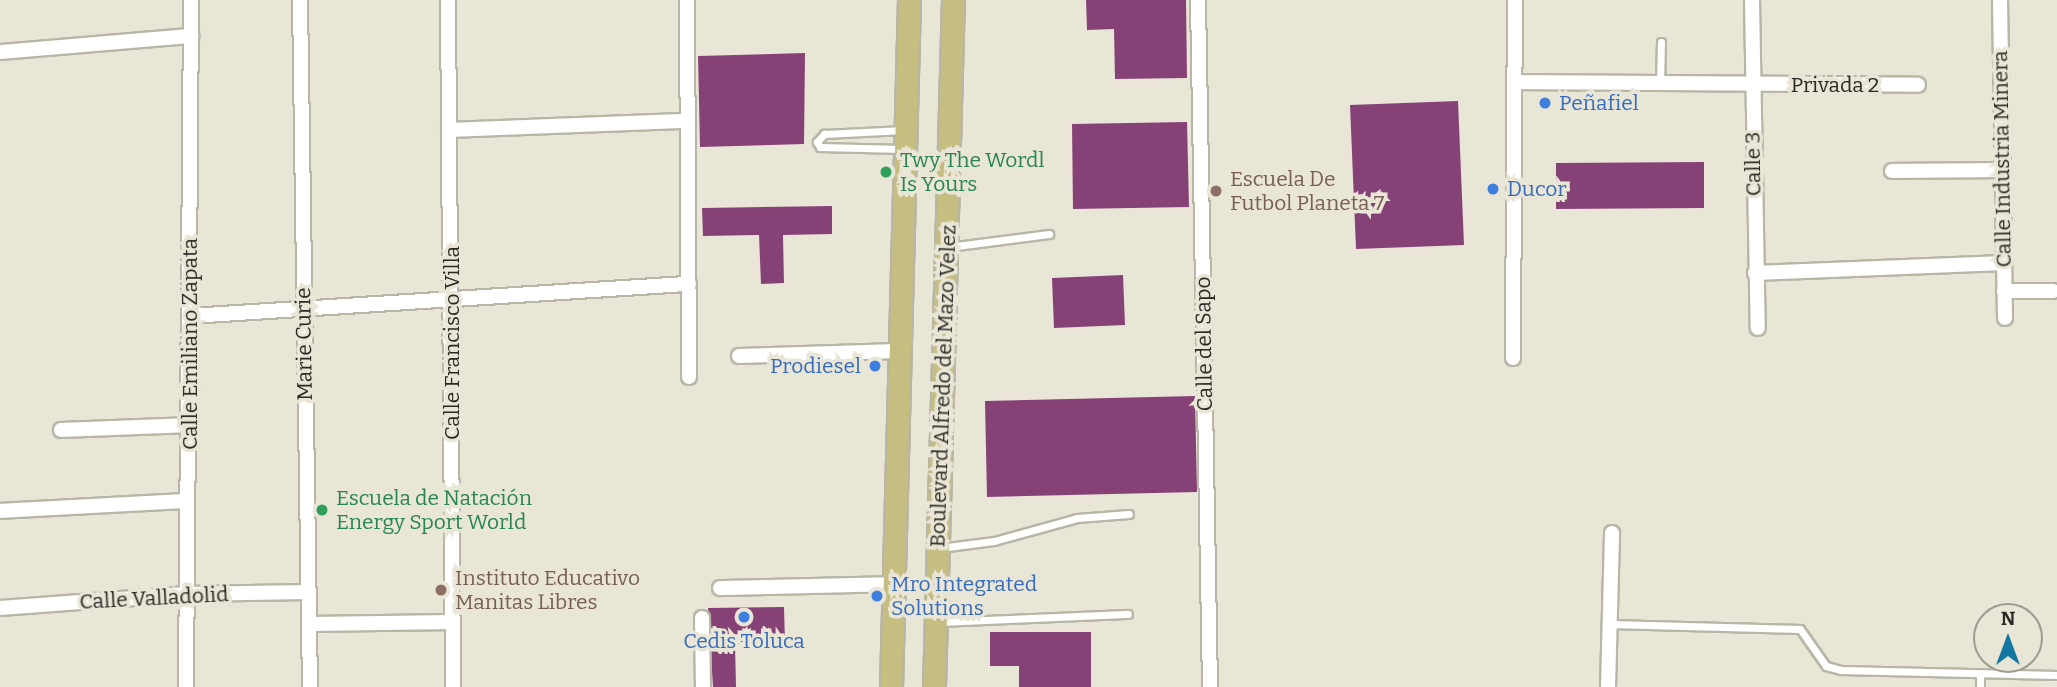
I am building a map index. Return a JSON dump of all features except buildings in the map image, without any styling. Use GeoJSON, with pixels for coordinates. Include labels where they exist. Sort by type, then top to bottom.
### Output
{"type":"FeatureCollection","features":[{"type":"Feature","properties":{"kind":"main road","name":"Boulevard Alfredo del Mazo Velez"},"geometry":{"type":"LineString","coordinates":[[891,687],[908,0]]}},
{"type":"Feature","properties":{"kind":"main road","name":"Boulevard Alfredo del Mazo Velez"},"geometry":{"type":"LineString","coordinates":[[934,687],[953,0]]}},
{"type":"Feature","properties":{"kind":"street","name":"Calle Emiliano Zapata"},"geometry":{"type":"LineString","coordinates":[[186,687],[187,501],[191,425],[191,0]]}},
{"type":"Feature","properties":{"kind":"street","name":"Marie Curie"},"geometry":{"type":"LineString","coordinates":[[300,0],[310,687]]}},
{"type":"Feature","properties":{"kind":"street","name":"Calle Francisco Villa"},"geometry":{"type":"LineString","coordinates":[[448,0],[453,687]]}},
{"type":"Feature","properties":{"kind":"street"},"geometry":{"type":"LineString","coordinates":[[687,0],[690,377]]}},
{"type":"Feature","properties":{"kind":"street","name":"Calle del Sapo"},"geometry":{"type":"LineString","coordinates":[[1198,0],[1210,687]]}},
{"type":"Feature","properties":{"kind":"street"},"geometry":{"type":"LineString","coordinates":[[1513,358],[1515,0]]}},
{"type":"Feature","properties":{"kind":"street","name":"Calle 3"},"geometry":{"type":"LineString","coordinates":[[1752,0],[1758,328]]}},
{"type":"Feature","properties":{"kind":"street","name":"Calle Industria Minera"},"geometry":{"type":"LineString","coordinates":[[2000,0],[2005,318]]}},
{"type":"Feature","properties":{"kind":"street"},"geometry":{"type":"LineString","coordinates":[[0,52],[191,36]]}},
{"type":"Feature","properties":{"kind":"street","name":"Privada 2"},"geometry":{"type":"LineString","coordinates":[[1515,82],[1918,85]]}},
{"type":"Feature","properties":{"kind":"street"},"geometry":{"type":"LineString","coordinates":[[449,130],[687,121]]}},
{"type":"Feature","properties":{"kind":"street"},"geometry":{"type":"LineString","coordinates":[[1892,171],[2001,170]]}},
{"type":"Feature","properties":{"kind":"street"},"geometry":{"type":"LineString","coordinates":[[1755,273],[2004,264]]}},
{"type":"Feature","properties":{"kind":"street"},"geometry":{"type":"LineString","coordinates":[[191,316],[303,311],[452,298],[690,284]]}},
{"type":"Feature","properties":{"kind":"street"},"geometry":{"type":"LineString","coordinates":[[2004,291],[2053,292]]}},
{"type":"Feature","properties":{"kind":"street"},"geometry":{"type":"LineString","coordinates":[[739,356],[898,351]]}},
{"type":"Feature","properties":{"kind":"street"},"geometry":{"type":"LineString","coordinates":[[61,430],[191,425]]}},
{"type":"Feature","properties":{"kind":"street"},"geometry":{"type":"LineString","coordinates":[[0,511],[187,501]]}},
{"type":"Feature","properties":{"kind":"street"},"geometry":{"type":"LineString","coordinates":[[1608,687],[1612,533]]}},
{"type":"Feature","properties":{"kind":"street"},"geometry":{"type":"LineString","coordinates":[[720,588],[892,584]]}},
{"type":"Feature","properties":{"kind":"street","name":"Calle Valladolid"},"geometry":{"type":"LineString","coordinates":[[0,608],[187,594],[308,592]]}},
{"type":"Feature","properties":{"kind":"street"},"geometry":{"type":"LineString","coordinates":[[702,618],[703,687]]}},
{"type":"Feature","properties":{"kind":"street"},"geometry":{"type":"LineString","coordinates":[[309,624],[453,622]]}},
{"type":"Feature","properties":{"kind":"lane"},"geometry":{"type":"LineString","coordinates":[[1660,83],[1661,42]]}},
{"type":"Feature","properties":{"kind":"lane"},"geometry":{"type":"LineString","coordinates":[[824,134],[905,139],[820,147],[817,142],[824,134]]}},
{"type":"Feature","properties":{"kind":"lane"},"geometry":{"type":"LineString","coordinates":[[947,247],[1049,234]]}},
{"type":"Feature","properties":{"kind":"lane"},"geometry":{"type":"LineString","coordinates":[[939,548],[993,541],[1077,518],[1129,514]]}},
{"type":"Feature","properties":{"kind":"lane"},"geometry":{"type":"LineString","coordinates":[[937,622],[1128,614]]}},
{"type":"Feature","properties":{"kind":"lane"},"geometry":{"type":"LineString","coordinates":[[1610,624],[1800,629],[1832,668],[2057,676]]}},
{"type":"Feature","properties":{"kind":"lane"},"geometry":{"type":"LineString","coordinates":[[1980,674],[1980,687]]}},
{"type":"Feature","properties":{"kind":"place","name":"Peñafiel"},"geometry":{"type":"Point","coordinates":[1545,103]}},
{"type":"Feature","properties":{"kind":"place","name":"Twy The Wordl Is Yours"},"geometry":{"type":"Point","coordinates":[886,172]}},
{"type":"Feature","properties":{"kind":"place","name":"Ducor"},"geometry":{"type":"Point","coordinates":[1493,189]}},
{"type":"Feature","properties":{"kind":"place","name":"Escuela De Futbol Planeta 7"},"geometry":{"type":"Point","coordinates":[1216,191]}},
{"type":"Feature","properties":{"kind":"place","name":"Prodiesel"},"geometry":{"type":"Point","coordinates":[875,366]}},
{"type":"Feature","properties":{"kind":"place","name":"Escuela de Natación Energy Sport World"},"geometry":{"type":"Point","coordinates":[322,510]}},
{"type":"Feature","properties":{"kind":"place","name":"Instituto Educativo Manitas Libres"},"geometry":{"type":"Point","coordinates":[441,590]}},
{"type":"Feature","properties":{"kind":"place","name":"Mro Integrated Solutions"},"geometry":{"type":"Point","coordinates":[877,596]}},
{"type":"Feature","properties":{"kind":"place","name":"Cedis Toluca"},"geometry":{"type":"Point","coordinates":[744,617]}}]}
